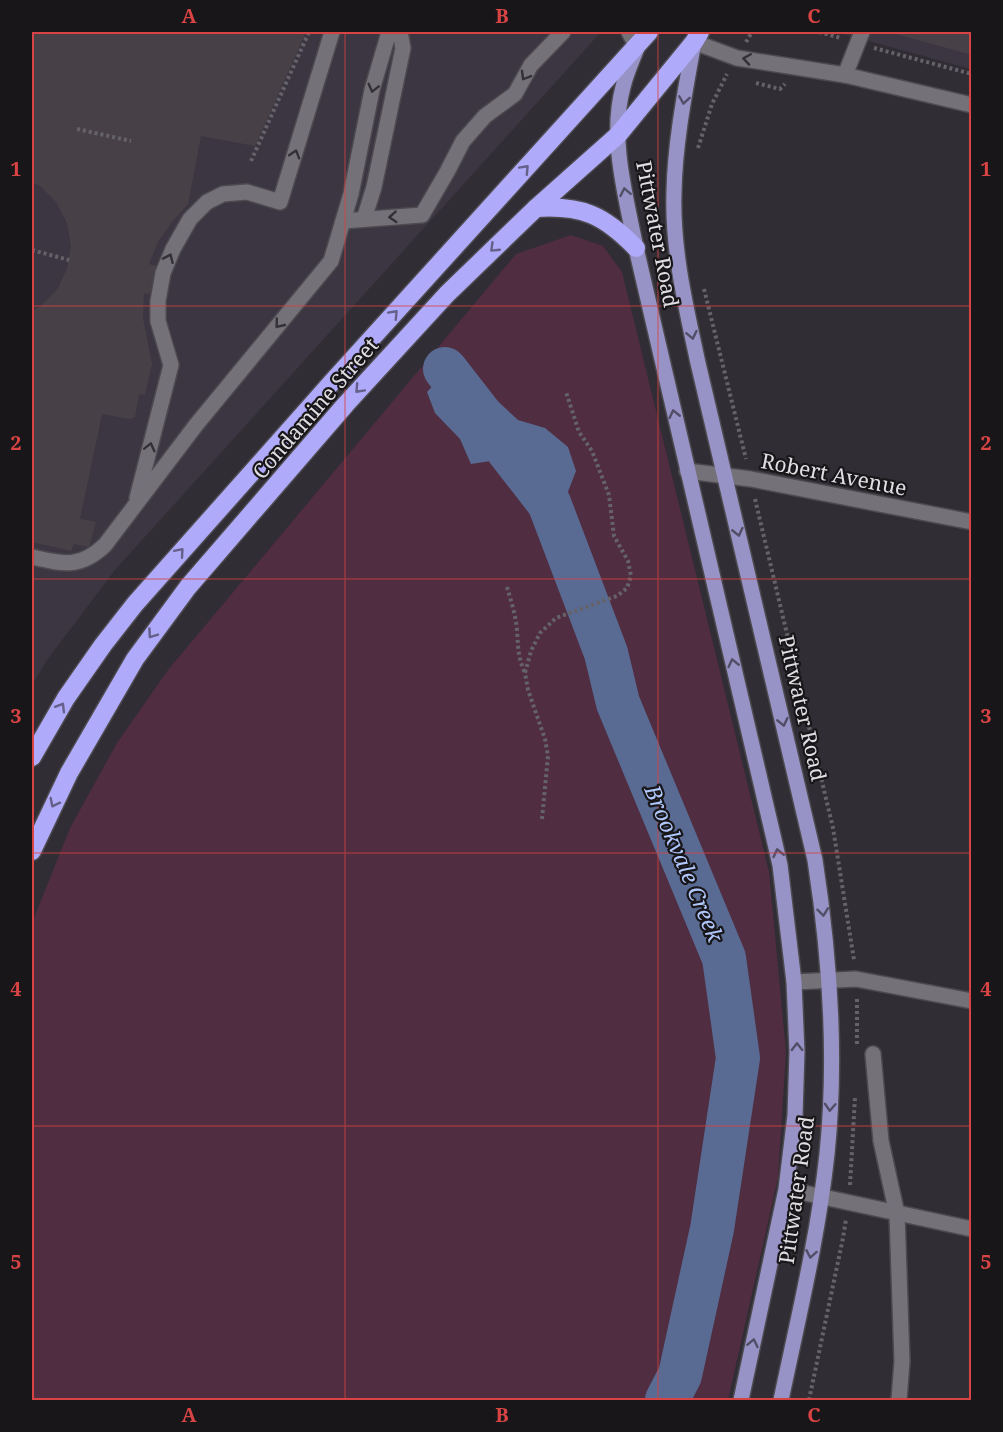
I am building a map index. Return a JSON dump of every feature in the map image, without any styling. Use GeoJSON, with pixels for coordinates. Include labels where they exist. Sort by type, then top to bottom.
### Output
{"type":"FeatureCollection","features":[{"type":"Feature","properties":{"kind":"highway"},"geometry":{"type":"LineString","coordinates":[[633,39],[650,32]]}},
{"type":"Feature","properties":{"kind":"highway","name":"Condamine Street"},"geometry":{"type":"LineString","coordinates":[[32,851],[69,773],[101,715],[135,659],[167,614],[346,404],[447,294],[536,207],[618,135],[697,37]]}},
{"type":"Feature","properties":{"kind":"highway","name":"Condamine Street"},"geometry":{"type":"LineString","coordinates":[[32,758],[66,698],[103,645],[143,595],[633,39]]}},
{"type":"Feature","properties":{"kind":"highway"},"geometry":{"type":"LineString","coordinates":[[536,207],[561,206],[599,217],[619,230],[636,248]]}},
{"type":"Feature","properties":{"kind":"main road","name":"Pittwater Road"},"geometry":{"type":"LineString","coordinates":[[697,37],[678,134],[674,192],[676,248],[691,329],[815,860],[830,980],[830,1099],[822,1196],[781,1401]]}},
{"type":"Feature","properties":{"kind":"main road","name":"Pittwater Road"},"geometry":{"type":"LineString","coordinates":[[633,39],[622,88],[618,135],[622,179],[687,471],[780,865],[795,982],[797,1052],[795,1115],[786,1189],[741,1401]]}},
{"type":"Feature","properties":{"kind":"street"},"geometry":{"type":"LineString","coordinates":[[136,504],[171,365],[158,321],[158,301],[163,273],[190,219],[207,202],[223,194],[247,192],[280,202],[332,32]]}},
{"type":"Feature","properties":{"kind":"street"},"geometry":{"type":"LineString","coordinates":[[32,557],[59,563],[77,562],[92,557],[105,545],[196,425],[331,261],[351,194],[372,90],[389,32]]}},
{"type":"Feature","properties":{"kind":"street"},"geometry":{"type":"LineString","coordinates":[[364,219],[374,187],[403,48],[400,32]]}},
{"type":"Feature","properties":{"kind":"street"},"geometry":{"type":"LineString","coordinates":[[343,221],[422,215],[463,141],[485,117],[514,94],[531,65],[563,32]]}},
{"type":"Feature","properties":{"kind":"street"},"geometry":{"type":"LineString","coordinates":[[697,37],[737,57],[845,75],[972,105]]}},
{"type":"Feature","properties":{"kind":"street"},"geometry":{"type":"LineString","coordinates":[[845,75],[859,37]]}},
{"type":"Feature","properties":{"kind":"street","name":"Robert Avenue"},"geometry":{"type":"LineString","coordinates":[[687,471],[725,475],[972,522]]}},
{"type":"Feature","properties":{"kind":"street"},"geometry":{"type":"LineString","coordinates":[[795,982],[856,979],[972,1001]]}},
{"type":"Feature","properties":{"kind":"street"},"geometry":{"type":"LineString","coordinates":[[873,1054],[881,1142],[897,1214],[902,1361],[899,1401]]}},
{"type":"Feature","properties":{"kind":"street"},"geometry":{"type":"LineString","coordinates":[[786,1189],[972,1229]]}},
{"type":"Feature","properties":{"kind":"path"},"geometry":{"type":"LineString","coordinates":[[251,161],[309,32]]}},
{"type":"Feature","properties":{"kind":"path"},"geometry":{"type":"LineString","coordinates":[[819,32],[859,37],[972,74]]}},
{"type":"Feature","properties":{"kind":"path"},"geometry":{"type":"LineString","coordinates":[[696,157],[703,128],[726,75]]}},
{"type":"Feature","properties":{"kind":"path"},"geometry":{"type":"LineString","coordinates":[[77,129],[132,141]]}},
{"type":"Feature","properties":{"kind":"path"},"geometry":{"type":"LineString","coordinates":[[32,250],[69,260]]}},
{"type":"Feature","properties":{"kind":"path"},"geometry":{"type":"LineString","coordinates":[[704,285],[743,443]]}},
{"type":"Feature","properties":{"kind":"path"},"geometry":{"type":"LineString","coordinates":[[525,673],[531,651],[540,633],[556,618],[617,596],[627,588],[631,576],[628,561],[614,536],[609,495],[603,478],[592,450],[579,432],[566,392]]}},
{"type":"Feature","properties":{"kind":"path"},"geometry":{"type":"LineString","coordinates":[[759,520],[779,594],[833,828],[854,952]]}},
{"type":"Feature","properties":{"kind":"path"},"geometry":{"type":"LineString","coordinates":[[507,587],[517,629],[519,661],[525,673],[548,756],[542,819]]}},
{"type":"Feature","properties":{"kind":"path"},"geometry":{"type":"LineString","coordinates":[[809,1401],[843,1238]]}},
{"type":"Feature","properties":{"kind":"shaded area"},"geometry":{"type":"Polygon","coordinates":[[[32,32],[601,32],[115,570],[47,660],[32,685],[32,32]]]}},
{"type":"Feature","properties":{"kind":"shaded area"},"geometry":{"type":"Polygon","coordinates":[[[836,32],[971,32],[971,69],[836,32]]]}},
{"type":"Feature","properties":{"kind":"shaded area"},"geometry":{"type":"Polygon","coordinates":[[[571,235],[603,246],[622,272],[769,872],[786,1052],[778,1178],[728,1400],[32,1400],[32,923],[70,828],[117,743],[168,670],[516,254],[571,235]]]}},
{"type":"Feature","properties":{"kind":"water"},"geometry":{"type":"Polygon","coordinates":[[[457,359],[467,364],[491,395],[518,420],[545,428],[568,447],[576,471],[564,502],[545,517],[507,462],[497,460],[471,464],[460,439],[435,413],[427,392],[457,359]]]}},
{"type":"Feature","properties":{"kind":"building"},"geometry":{"type":"Polygon","coordinates":[[[32,32],[306,32],[255,146],[201,136],[188,204],[158,242],[149,264],[156,266],[155,280],[149,294],[144,293],[143,318],[152,364],[145,395],[139,394],[135,417],[130,419],[102,414],[80,519],[96,522],[89,547],[74,544],[71,551],[32,542],[32,311],[41,306],[57,290],[67,269],[71,246],[67,223],[56,202],[40,186],[32,182],[32,32]]]}},
{"type":"Feature","properties":{"kind":"building"},"geometry":{"type":"Polygon","coordinates":[[[889,32],[972,32],[972,55],[889,32]]]}},
{"type":"Feature","properties":{"kind":"waterway","name":"Brookvale Creek"},"geometry":{"type":"LineString","coordinates":[[445,369],[549,503],[606,653],[618,703],[724,958],[738,1058],[712,1229],[680,1375],[667,1400]]}}]}
